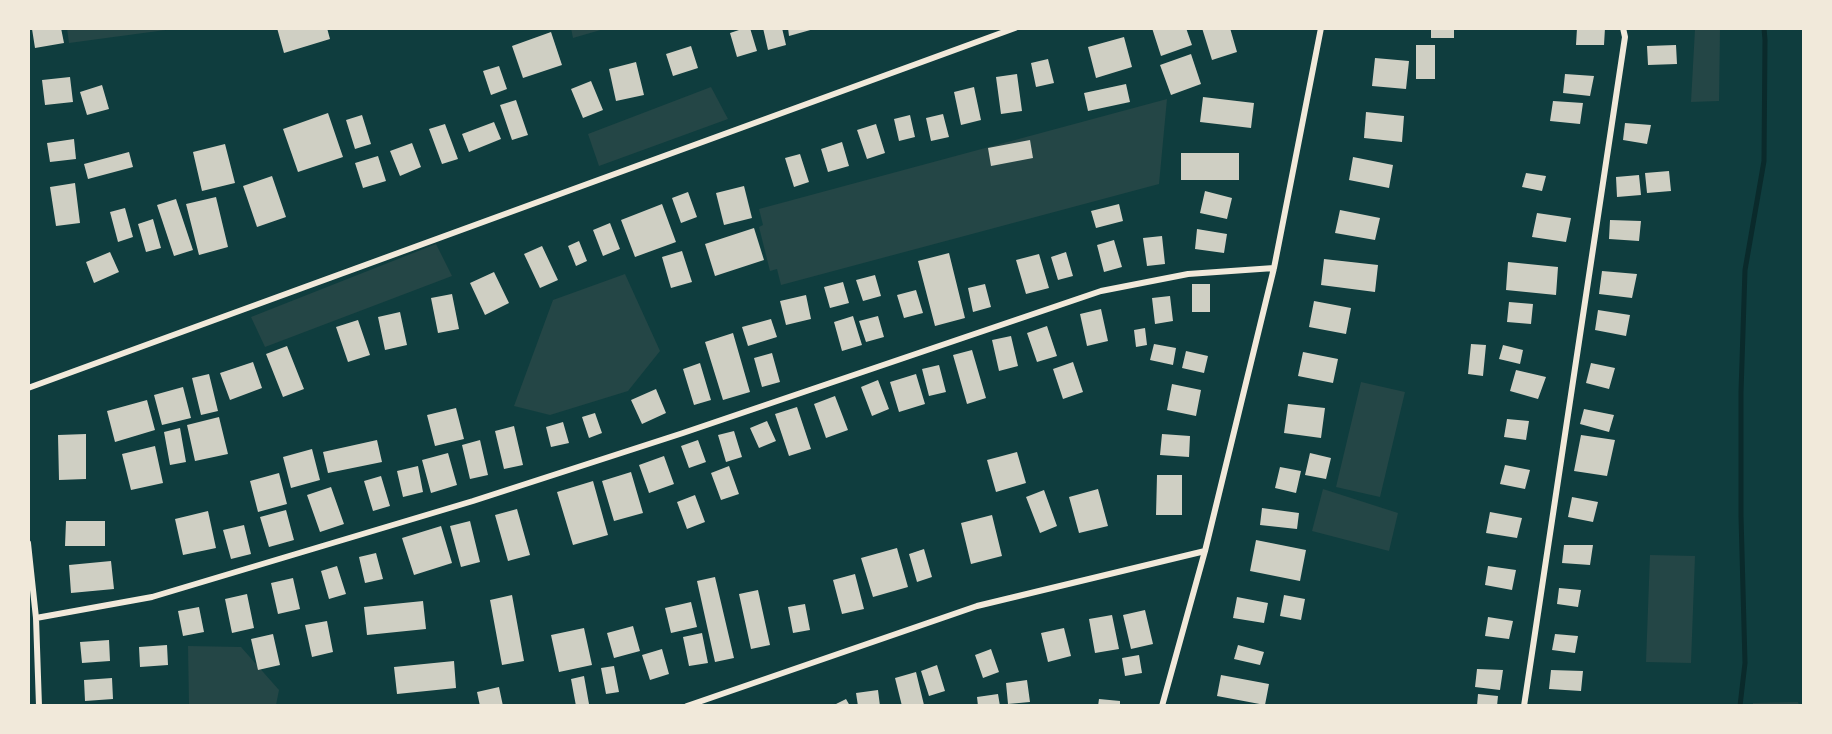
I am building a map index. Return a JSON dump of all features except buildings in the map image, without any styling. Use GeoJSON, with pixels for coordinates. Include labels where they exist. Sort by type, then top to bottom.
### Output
{"type":"FeatureCollection","features":[{"type":"Feature","properties":{"kind":"street"},"geometry":{"type":"LineString","coordinates":[[28,388],[1015,28]]}},
{"type":"Feature","properties":{"kind":"street"},"geometry":{"type":"LineString","coordinates":[[1162,705],[1205,551],[1274,268],[1321,28]]}},
{"type":"Feature","properties":{"kind":"street"},"geometry":{"type":"LineString","coordinates":[[1524,705],[1625,37],[1623,28]]}},
{"type":"Feature","properties":{"kind":"street"},"geometry":{"type":"LineString","coordinates":[[36,618],[152,597],[473,501],[683,433],[1101,291],[1188,274],[1274,268]]}},
{"type":"Feature","properties":{"kind":"street"},"geometry":{"type":"LineString","coordinates":[[28,543],[36,618],[39,705]]}},
{"type":"Feature","properties":{"kind":"street"},"geometry":{"type":"LineString","coordinates":[[687,705],[977,606],[1205,551]]}},
{"type":"Feature","properties":{"kind":"shaded area"},"geometry":{"type":"Polygon","coordinates":[[[67,28],[173,28],[173,29],[69,43],[67,28]]]}},
{"type":"Feature","properties":{"kind":"shaded area"},"geometry":{"type":"Polygon","coordinates":[[[571,28],[604,28],[604,29],[573,38],[571,28]]]}},
{"type":"Feature","properties":{"kind":"shaded area"},"geometry":{"type":"Polygon","coordinates":[[[1695,29],[1720,29],[1719,101],[1691,102],[1695,29]]]}},
{"type":"Feature","properties":{"kind":"shaded area"},"geometry":{"type":"Polygon","coordinates":[[[711,87],[728,119],[599,166],[588,134],[711,87]]]}},
{"type":"Feature","properties":{"kind":"shaded area"},"geometry":{"type":"Polygon","coordinates":[[[1167,99],[1159,184],[781,285],[777,269],[770,271],[759,227],[763,225],[759,209],[1167,99]]]}},
{"type":"Feature","properties":{"kind":"shaded area"},"geometry":{"type":"Polygon","coordinates":[[[436,244],[452,276],[265,347],[251,317],[436,244]]]}},
{"type":"Feature","properties":{"kind":"shaded area"},"geometry":{"type":"Polygon","coordinates":[[[625,274],[660,351],[628,391],[550,415],[514,406],[553,300],[625,274]]]}},
{"type":"Feature","properties":{"kind":"shaded area"},"geometry":{"type":"Polygon","coordinates":[[[1361,382],[1405,392],[1380,497],[1336,487],[1361,382]]]}},
{"type":"Feature","properties":{"kind":"shaded area"},"geometry":{"type":"Polygon","coordinates":[[[1323,489],[1398,513],[1389,551],[1312,531],[1323,489]]]}},
{"type":"Feature","properties":{"kind":"shaded area"},"geometry":{"type":"Polygon","coordinates":[[[1650,555],[1695,556],[1691,663],[1646,662],[1650,555]]]}},
{"type":"Feature","properties":{"kind":"shaded area"},"geometry":{"type":"Polygon","coordinates":[[[188,646],[241,647],[279,690],[276,705],[189,705],[188,646]]]}},
{"type":"Feature","properties":{"kind":"shaded area"},"geometry":{"type":"Polygon","coordinates":[[[1798,702],[1799,705],[1753,705],[1753,703],[1798,702]]]}},
{"type":"Feature","properties":{"kind":"waterway"},"geometry":{"type":"LineString","coordinates":[[1740,706],[1745,663],[1741,516],[1741,392],[1745,270],[1764,161],[1764,28]]}}]}
